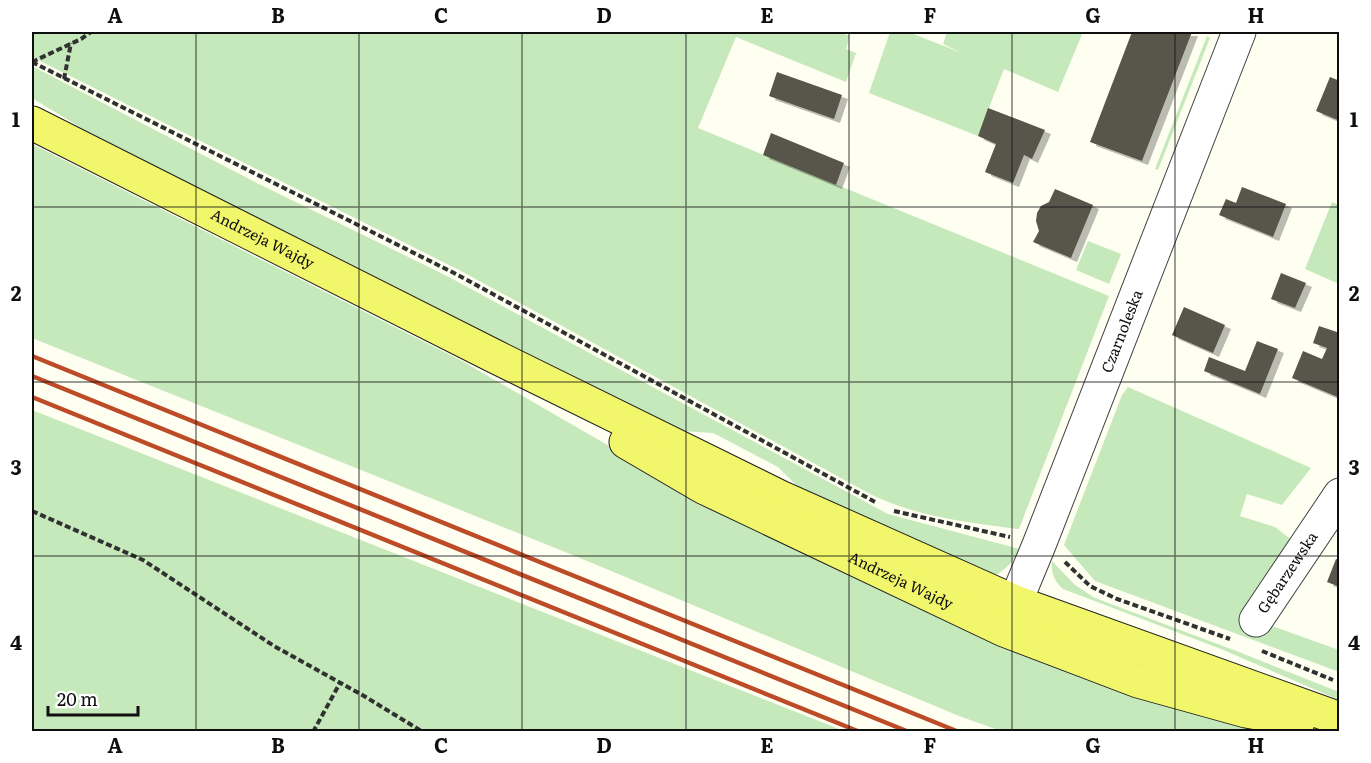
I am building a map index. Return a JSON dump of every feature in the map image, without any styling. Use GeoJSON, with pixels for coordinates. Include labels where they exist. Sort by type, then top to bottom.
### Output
{"type":"FeatureCollection","features":[{"type":"Feature","properties":{"kind":"main road","name":"Andrzeja Wajdy"},"geometry":{"type":"LineString","coordinates":[[32,123],[780,497],[1138,681],[1246,711],[1340,728]]}},
{"type":"Feature","properties":{"kind":"main road","name":"Andrzeja Wajdy"},"geometry":{"type":"LineString","coordinates":[[1009,616],[1340,719]]}},
{"type":"Feature","properties":{"kind":"street","name":"Czarnoleska"},"geometry":{"type":"LineString","coordinates":[[1009,616],[1029,542],[1239,32]]}},
{"type":"Feature","properties":{"kind":"street","name":"Gębarzewska"},"geometry":{"type":"LineString","coordinates":[[1247,636],[1340,495]]}},
{"type":"Feature","properties":{"kind":"path"},"geometry":{"type":"LineString","coordinates":[[32,62],[91,32]]}},
{"type":"Feature","properties":{"kind":"path"},"geometry":{"type":"LineString","coordinates":[[64,79],[71,43]]}},
{"type":"Feature","properties":{"kind":"path"},"geometry":{"type":"LineString","coordinates":[[32,62],[456,274],[884,506]]}},
{"type":"Feature","properties":{"kind":"path"},"geometry":{"type":"LineString","coordinates":[[893,510],[1029,542],[1057,554],[1090,586],[1110,596],[1247,636],[1340,683]]}},
{"type":"Feature","properties":{"kind":"path"},"geometry":{"type":"LineString","coordinates":[[32,511],[143,560],[274,646],[423,732]]}},
{"type":"Feature","properties":{"kind":"path"},"geometry":{"type":"LineString","coordinates":[[313,732],[340,683]]}},
{"type":"Feature","properties":{"kind":"green space"},"geometry":{"type":"Polygon","coordinates":[[[32,32],[839,32],[850,36],[846,49],[856,53],[846,82],[736,37],[698,128],[1109,296],[1019,529],[926,514],[889,503],[872,495],[461,271],[32,57],[32,32]]]}},
{"type":"Feature","properties":{"kind":"green space"},"geometry":{"type":"Polygon","coordinates":[[[890,32],[908,32],[962,53],[943,44],[947,32],[1083,32],[1058,92],[1004,69],[978,136],[869,93],[890,32]]]}},
{"type":"Feature","properties":{"kind":"green space"},"geometry":{"type":"Polygon","coordinates":[[[1207,36],[1210,38],[1158,170],[1155,169],[1207,36]]]}},
{"type":"Feature","properties":{"kind":"green space"},"geometry":{"type":"Polygon","coordinates":[[[32,66],[259,184],[447,276],[888,514],[1020,549],[1010,564],[996,575],[807,496],[778,467],[719,436],[713,433],[681,431],[264,223],[86,131],[32,98],[32,66]]]}},
{"type":"Feature","properties":{"kind":"green space"},"geometry":{"type":"Polygon","coordinates":[[[32,144],[462,361],[699,498],[1281,731],[1001,731],[959,716],[580,558],[32,338],[32,144]]]}},
{"type":"Feature","properties":{"kind":"green space"},"geometry":{"type":"Polygon","coordinates":[[[1332,202],[1339,205],[1339,284],[1305,269],[1332,202]]]}},
{"type":"Feature","properties":{"kind":"green space"},"geometry":{"type":"Polygon","coordinates":[[[1088,241],[1121,254],[1109,284],[1076,270],[1088,241]]]}},
{"type":"Feature","properties":{"kind":"green space"},"geometry":{"type":"Polygon","coordinates":[[[1128,387],[1311,468],[1282,505],[1247,494],[1240,516],[1275,527],[1297,544],[1244,616],[1339,650],[1339,672],[1095,581],[1064,545],[1122,395],[1128,387]]]}},
{"type":"Feature","properties":{"kind":"green space"},"geometry":{"type":"Polygon","coordinates":[[[32,410],[844,731],[32,731],[32,410]]]}},
{"type":"Feature","properties":{"kind":"green space"},"geometry":{"type":"Polygon","coordinates":[[[1052,561],[1075,585],[1095,598],[1339,692],[1339,700],[1221,649],[1063,589],[1054,576],[1052,561]]]}},
{"type":"Feature","properties":{"kind":"building"},"geometry":{"type":"Polygon","coordinates":[[[1132,32],[1192,32],[1142,161],[1090,142],[1132,32]]]}},
{"type":"Feature","properties":{"kind":"building"},"geometry":{"type":"Polygon","coordinates":[[[777,72],[842,95],[834,119],[769,96],[777,72]]]}},
{"type":"Feature","properties":{"kind":"building"},"geometry":{"type":"Polygon","coordinates":[[[1330,77],[1340,81],[1340,121],[1316,111],[1330,77]]]}},
{"type":"Feature","properties":{"kind":"building"},"geometry":{"type":"Polygon","coordinates":[[[988,108],[1045,130],[1032,159],[1024,155],[1013,183],[985,172],[996,144],[978,136],[988,108]]]}},
{"type":"Feature","properties":{"kind":"building"},"geometry":{"type":"Polygon","coordinates":[[[771,133],[844,163],[836,185],[763,155],[771,133]]]}},
{"type":"Feature","properties":{"kind":"building"},"geometry":{"type":"Polygon","coordinates":[[[1242,187],[1286,204],[1273,237],[1219,215],[1226,199],[1236,203],[1242,187]]]}},
{"type":"Feature","properties":{"kind":"building"},"geometry":{"type":"Polygon","coordinates":[[[1055,189],[1093,205],[1071,258],[1033,242],[1039,231],[1036,221],[1037,213],[1041,206],[1049,202],[1055,189]]]}},
{"type":"Feature","properties":{"kind":"building"},"geometry":{"type":"Polygon","coordinates":[[[1281,273],[1306,283],[1295,308],[1271,299],[1281,273]]]}},
{"type":"Feature","properties":{"kind":"building"},"geometry":{"type":"Polygon","coordinates":[[[1184,307],[1225,325],[1213,353],[1172,335],[1184,307]]]}},
{"type":"Feature","properties":{"kind":"building"},"geometry":{"type":"Polygon","coordinates":[[[1319,326],[1340,333],[1340,398],[1292,378],[1303,351],[1322,359],[1327,348],[1313,343],[1319,326]]]}},
{"type":"Feature","properties":{"kind":"building"},"geometry":{"type":"Polygon","coordinates":[[[1257,341],[1278,349],[1260,394],[1204,371],[1209,357],[1245,371],[1257,341]]]}},
{"type":"Feature","properties":{"kind":"building"},"geometry":{"type":"Polygon","coordinates":[[[1336,559],[1340,560],[1340,587],[1327,582],[1336,559]]]}},
{"type":"Feature","properties":{"kind":"railway"},"geometry":{"type":"LineString","coordinates":[[32,356],[959,732]]}},
{"type":"Feature","properties":{"kind":"railway"},"geometry":{"type":"LineString","coordinates":[[32,376],[909,732]]}},
{"type":"Feature","properties":{"kind":"railway"},"geometry":{"type":"LineString","coordinates":[[32,397],[860,732]]}}]}
